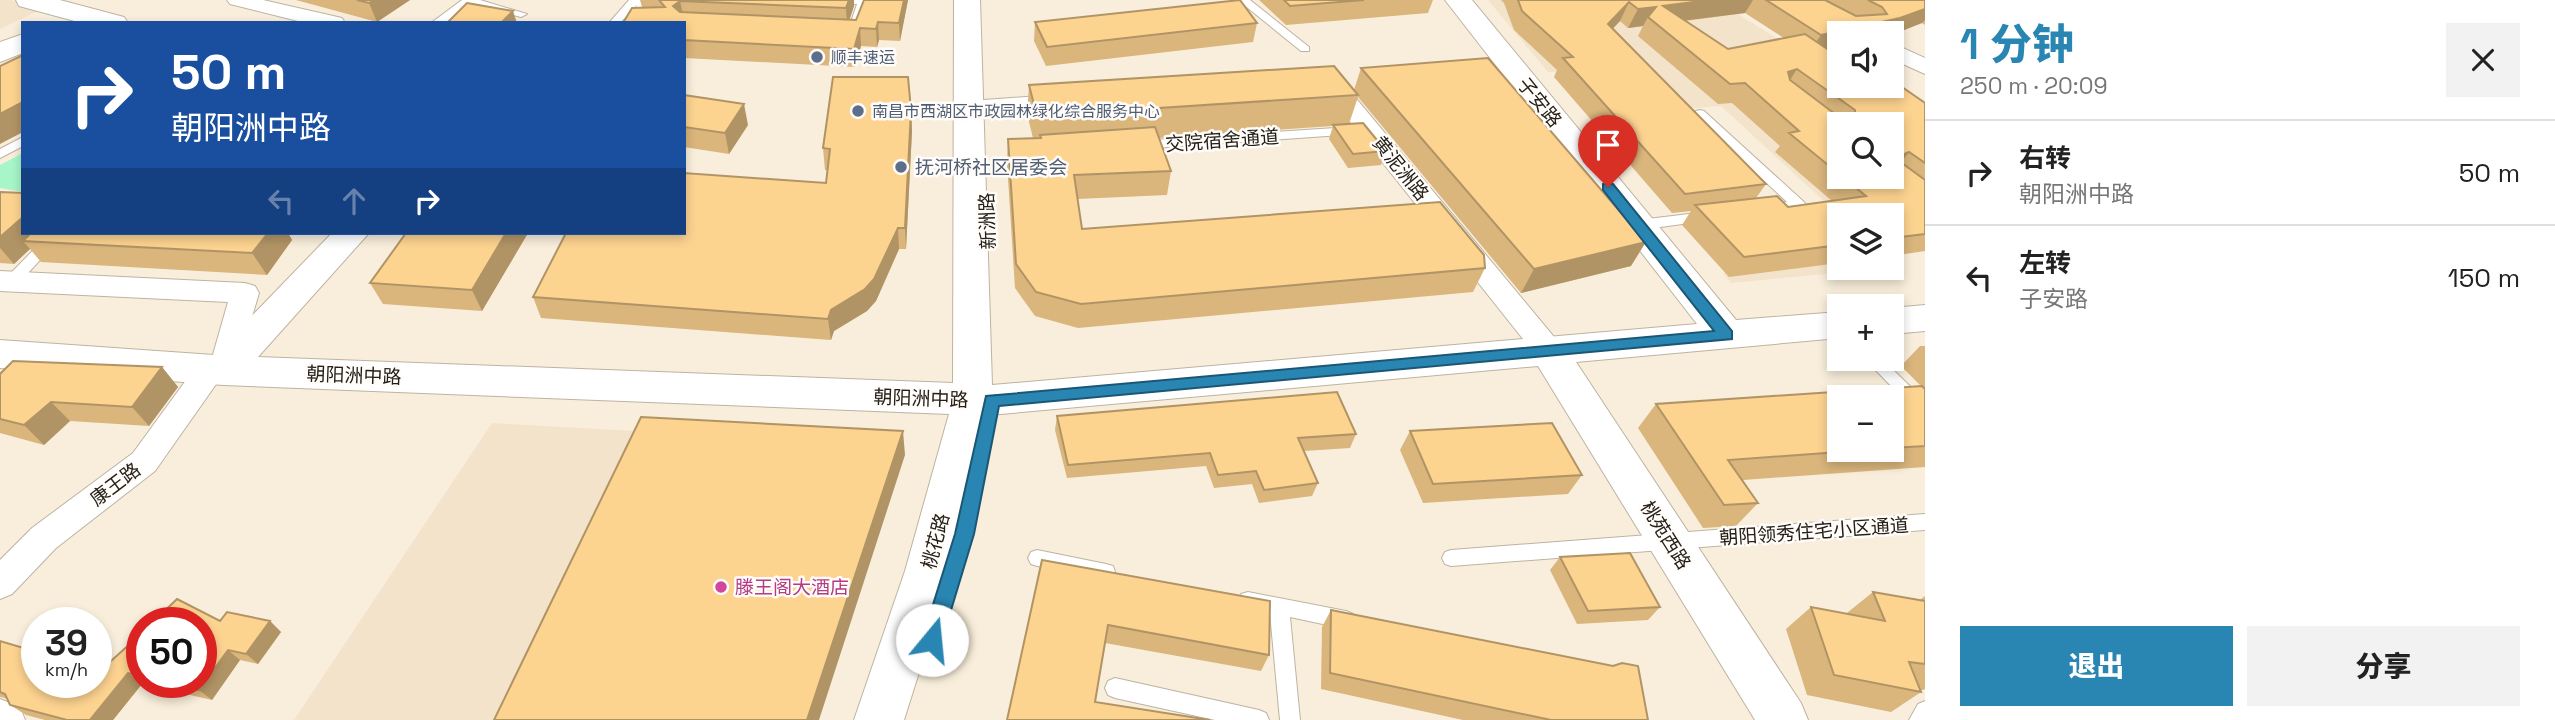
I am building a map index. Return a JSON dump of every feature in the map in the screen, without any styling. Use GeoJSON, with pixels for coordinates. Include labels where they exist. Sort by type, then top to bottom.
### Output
{"type":"FeatureCollection","features":[{"type":"Feature","properties":{"kind":"main road"},"geometry":{"type":"LineString","coordinates":[[29,0],[106,21]]}},
{"type":"Feature","properties":{"kind":"main road"},"geometry":{"type":"LineString","coordinates":[[35,21],[109,0]]}},
{"type":"Feature","properties":{"kind":"main road","name":"新洲路"},"geometry":{"type":"LineString","coordinates":[[967,0],[983,400]]}},
{"type":"Feature","properties":{"kind":"main road","name":"新洲路"},"geometry":{"type":"LineString","coordinates":[[981,0],[984,107],[983,400]]}},
{"type":"Feature","properties":{"kind":"main road","name":"子安路"},"geometry":{"type":"LineString","coordinates":[[1458,0],[1502,72],[1639,225],[1727,335]]}},
{"type":"Feature","properties":{"kind":"main road"},"geometry":{"type":"LineString","coordinates":[[0,36],[21,26]]}},
{"type":"Feature","properties":{"kind":"main road"},"geometry":{"type":"LineString","coordinates":[[0,53],[21,43]]}},
{"type":"Feature","properties":{"kind":"main road","name":"康王路"},"geometry":{"type":"LineString","coordinates":[[217,370],[350,235]]}},
{"type":"Feature","properties":{"kind":"main road"},"geometry":{"type":"LineString","coordinates":[[1904,320],[1925,318]]}},
{"type":"Feature","properties":{"kind":"main road","name":"朝阳洲中路"},"geometry":{"type":"LineString","coordinates":[[0,354],[217,370],[983,400],[1827,326]]}},
{"type":"Feature","properties":{"kind":"main road","name":"桃苑西路"},"geometry":{"type":"LineString","coordinates":[[1549,351],[1783,720]]}},
{"type":"Feature","properties":{"kind":"main road","name":"桃花路"},"geometry":{"type":"LineString","coordinates":[[879,720],[983,400]]}},
{"type":"Feature","properties":{"kind":"main road","name":"桃花路"},"geometry":{"type":"LineString","coordinates":[[907,720],[964,534],[983,400]]}},
{"type":"Feature","properties":{"kind":"street"},"geometry":{"type":"LineString","coordinates":[[237,0],[326,21]]}},
{"type":"Feature","properties":{"kind":"street"},"geometry":{"type":"LineString","coordinates":[[1904,56],[1925,66]]}},
{"type":"Feature","properties":{"kind":"street","name":"黄泥洲路"},"geometry":{"type":"LineString","coordinates":[[1304,86],[1345,83],[1369,130],[1549,351]]}},
{"type":"Feature","properties":{"kind":"street"},"geometry":{"type":"LineString","coordinates":[[984,107],[1095,100]]}},
{"type":"Feature","properties":{"kind":"street"},"geometry":{"type":"LineString","coordinates":[[6,281],[245,293],[217,370]]}},
{"type":"Feature","properties":{"kind":"street","name":"康王路"},"geometry":{"type":"LineString","coordinates":[[0,583],[44,538],[144,462],[217,370]]}},
{"type":"Feature","properties":{"kind":"street"},"geometry":{"type":"LineString","coordinates":[[0,718],[6,720]]}},
{"type":"Feature","properties":{"kind":"lane"},"geometry":{"type":"LineString","coordinates":[[616,21],[635,0]]}},
{"type":"Feature","properties":{"kind":"lane"},"geometry":{"type":"LineString","coordinates":[[633,21],[645,0]]}},
{"type":"Feature","properties":{"kind":"lane"},"geometry":{"type":"LineString","coordinates":[[842,0],[864,1],[854,33]]}},
{"type":"Feature","properties":{"kind":"lane"},"geometry":{"type":"LineString","coordinates":[[1242,0],[1305,49]]}},
{"type":"Feature","properties":{"kind":"lane"},"geometry":{"type":"LineString","coordinates":[[439,21],[469,2],[521,14]]}},
{"type":"Feature","properties":{"kind":"lane"},"geometry":{"type":"LineString","coordinates":[[453,21],[473,6],[469,2]]}},
{"type":"Feature","properties":{"kind":"lane"},"geometry":{"type":"LineString","coordinates":[[1700,114],[1799,205],[1746,212]]}},
{"type":"Feature","properties":{"kind":"lane","name":"交院宿舍通道"},"geometry":{"type":"LineString","coordinates":[[1127,146],[1369,130]]}},
{"type":"Feature","properties":{"kind":"lane"},"geometry":{"type":"LineString","coordinates":[[0,154],[21,142]]}},
{"type":"Feature","properties":{"kind":"lane"},"geometry":{"type":"LineString","coordinates":[[1639,225],[1719,215]]}},
{"type":"Feature","properties":{"kind":"lane"},"geometry":{"type":"LineString","coordinates":[[6,281],[56,235]]}},
{"type":"Feature","properties":{"kind":"lane"},"geometry":{"type":"LineString","coordinates":[[1884,371],[1925,411]]}},
{"type":"Feature","properties":{"kind":"lane","name":"朝阳领秀住宅小区通道"},"geometry":{"type":"LineString","coordinates":[[1451,558],[1925,522]]}},
{"type":"Feature","properties":{"kind":"lane"},"geometry":{"type":"LineString","coordinates":[[1037,558],[1131,577]]}},
{"type":"Feature","properties":{"kind":"lane"},"geometry":{"type":"LineString","coordinates":[[1225,596],[1371,625]]}},
{"type":"Feature","properties":{"kind":"lane"},"geometry":{"type":"LineString","coordinates":[[1279,607],[1290,720]]}},
{"type":"Feature","properties":{"kind":"lane"},"geometry":{"type":"LineString","coordinates":[[1115,688],[1259,720]]}},
{"type":"Feature","properties":{"kind":"lane"},"geometry":{"type":"LineString","coordinates":[[1919,720],[1925,711]]}},
{"type":"Feature","properties":{"kind":"shaded area"},"geometry":{"type":"Polygon","coordinates":[[[0,0],[11,0],[42,9],[0,29],[0,0]]]}},
{"type":"Feature","properties":{"kind":"shaded area"},"geometry":{"type":"Polygon","coordinates":[[[1488,0],[1716,0],[1795,50],[1827,142],[1827,189],[1856,189],[1875,203],[1827,204],[1721,106],[1671,110],[1625,69],[1548,72],[1488,0]]]}},
{"type":"Feature","properties":{"kind":"shaded area"},"geometry":{"type":"Polygon","coordinates":[[[1827,257],[1827,274],[1731,283],[1723,273],[1827,257]]]}},
{"type":"Feature","properties":{"kind":"shaded area"},"geometry":{"type":"Polygon","coordinates":[[[492,423],[636,431],[498,720],[294,720],[492,423]]]}},
{"type":"Feature","properties":{"kind":"green space"},"geometry":{"type":"Polygon","coordinates":[[[21,154],[21,192],[0,188],[0,165],[21,154]]]}},
{"type":"Feature","properties":{"kind":"building"},"geometry":{"type":"Polygon","coordinates":[[[659,0],[849,0],[846,8],[680,1],[673,6],[680,12],[856,20],[864,0],[904,0],[899,23],[878,22],[876,29],[860,28],[854,49],[686,40],[686,21],[624,21],[632,8],[665,7],[659,0]]]}},
{"type":"Feature","properties":{"kind":"building"},"geometry":{"type":"Polygon","coordinates":[[[1240,0],[1257,23],[1047,47],[1035,22],[1240,0]]]}},
{"type":"Feature","properties":{"kind":"building"},"geometry":{"type":"Polygon","coordinates":[[[1284,0],[1364,0],[1290,6],[1284,0]]]}},
{"type":"Feature","properties":{"kind":"building"},"geometry":{"type":"Polygon","coordinates":[[[1518,0],[1709,0],[1663,6],[1728,49],[1805,34],[1827,49],[1827,90],[1797,69],[1788,72],[1790,80],[1832,112],[1827,112],[1827,164],[1789,133],[1799,131],[1745,83],[1730,84],[1648,17],[1656,7],[1638,9],[1629,2],[1608,24],[1766,184],[1685,194],[1563,58],[1573,57],[1522,11],[1518,0]]]}},
{"type":"Feature","properties":{"kind":"building"},"geometry":{"type":"Polygon","coordinates":[[[1766,0],[1825,0],[1856,16],[1887,14],[1882,7],[1868,0],[1925,0],[1925,9],[1886,21],[1827,21],[1827,34],[1821,35],[1766,0]]]}},
{"type":"Feature","properties":{"kind":"building"},"geometry":{"type":"Polygon","coordinates":[[[467,3],[513,11],[503,21],[449,21],[467,3]]]}},
{"type":"Feature","properties":{"kind":"building"},"geometry":{"type":"Polygon","coordinates":[[[21,56],[21,103],[0,114],[0,66],[21,56]]]}},
{"type":"Feature","properties":{"kind":"building"},"geometry":{"type":"Polygon","coordinates":[[[1488,58],[1646,242],[1534,269],[1361,68],[1488,58]]]}},
{"type":"Feature","properties":{"kind":"building"},"geometry":{"type":"Polygon","coordinates":[[[1334,66],[1358,95],[1037,116],[1029,85],[1334,66]]]}},
{"type":"Feature","properties":{"kind":"building"},"geometry":{"type":"Polygon","coordinates":[[[833,77],[908,77],[911,110],[905,228],[898,228],[874,279],[865,289],[831,310],[828,319],[533,297],[565,235],[686,235],[686,173],[826,183],[830,149],[823,148],[833,77]]]}},
{"type":"Feature","properties":{"kind":"building"},"geometry":{"type":"Polygon","coordinates":[[[1904,88],[1925,103],[1925,163],[1909,152],[1904,154],[1904,112],[1855,110],[1838,98],[1904,98],[1904,88]]]}},
{"type":"Feature","properties":{"kind":"building"},"geometry":{"type":"Polygon","coordinates":[[[686,95],[744,104],[725,133],[686,127],[686,95]]]}},
{"type":"Feature","properties":{"kind":"building"},"geometry":{"type":"Polygon","coordinates":[[[1363,123],[1386,151],[1353,154],[1333,125],[1363,123]]]}},
{"type":"Feature","properties":{"kind":"building"},"geometry":{"type":"Polygon","coordinates":[[[1155,127],[1171,171],[1074,175],[1082,229],[1440,202],[1484,255],[1485,268],[1081,304],[1036,292],[1016,264],[1008,139],[1155,127]]]}},
{"type":"Feature","properties":{"kind":"building"},"geometry":{"type":"Polygon","coordinates":[[[1904,165],[1925,180],[1925,234],[1904,237],[1904,203],[1827,203],[1827,247],[1744,257],[1695,205],[1777,196],[1788,207],[1866,196],[1858,189],[1904,189],[1904,165]]]}},
{"type":"Feature","properties":{"kind":"building"},"geometry":{"type":"Polygon","coordinates":[[[0,192],[21,193],[21,219],[0,237],[0,192]]]}},
{"type":"Feature","properties":{"kind":"building"},"geometry":{"type":"Polygon","coordinates":[[[29,235],[266,235],[252,253],[23,241],[29,235]]]}},
{"type":"Feature","properties":{"kind":"building"},"geometry":{"type":"Polygon","coordinates":[[[405,235],[505,235],[472,290],[370,283],[405,235]]]}},
{"type":"Feature","properties":{"kind":"building"},"geometry":{"type":"Polygon","coordinates":[[[13,361],[162,367],[132,407],[51,402],[24,425],[0,419],[0,374],[13,361]]]}},
{"type":"Feature","properties":{"kind":"building"},"geometry":{"type":"Polygon","coordinates":[[[1922,386],[1925,389],[1925,446],[1904,447],[1904,387],[1922,386]]]}},
{"type":"Feature","properties":{"kind":"building"},"geometry":{"type":"Polygon","coordinates":[[[1337,392],[1356,434],[1298,438],[1318,483],[1264,490],[1256,471],[1218,475],[1210,453],[1068,465],[1057,416],[1337,392]]]}},
{"type":"Feature","properties":{"kind":"building"},"geometry":{"type":"Polygon","coordinates":[[[1827,392],[1827,453],[1728,460],[1758,503],[1724,505],[1656,404],[1827,392]]]}},
{"type":"Feature","properties":{"kind":"building","name":"滕王阁大酒店"},"geometry":{"type":"Polygon","coordinates":[[[641,417],[903,431],[807,720],[494,720],[641,417]]]}},
{"type":"Feature","properties":{"kind":"building"},"geometry":{"type":"Polygon","coordinates":[[[1552,423],[1582,475],[1433,484],[1410,431],[1552,423]]]}},
{"type":"Feature","properties":{"kind":"building"},"geometry":{"type":"Polygon","coordinates":[[[1630,553],[1660,607],[1588,611],[1560,557],[1630,553]]]}},
{"type":"Feature","properties":{"kind":"building"},"geometry":{"type":"Polygon","coordinates":[[[1042,560],[1270,601],[1269,655],[1108,625],[1095,702],[1210,720],[1007,720],[1042,560]]]}},
{"type":"Feature","properties":{"kind":"building"},"geometry":{"type":"Polygon","coordinates":[[[1873,592],[1925,601],[1925,664],[1909,662],[1921,692],[1834,675],[1811,607],[1885,621],[1873,592]]]}},
{"type":"Feature","properties":{"kind":"building"},"geometry":{"type":"Polygon","coordinates":[[[177,599],[193,607],[169,607],[177,599]]]}},
{"type":"Feature","properties":{"kind":"building"},"geometry":{"type":"Polygon","coordinates":[[[1331,610],[1613,666],[1622,663],[1638,666],[1648,720],[1551,720],[1330,673],[1331,610]]]}},
{"type":"Feature","properties":{"kind":"building"},"geometry":{"type":"Polygon","coordinates":[[[227,612],[270,621],[246,654],[228,650],[217,665],[217,619],[220,621],[227,612]]]}},
{"type":"Feature","properties":{"kind":"building"},"geometry":{"type":"Polygon","coordinates":[[[0,641],[21,647],[21,698],[108,698],[90,720],[67,720],[10,705],[5,694],[0,692],[0,641]]]}},
{"type":"Feature","properties":{"kind":"building"},"geometry":{"type":"Polygon","coordinates":[[[126,647],[126,675],[112,693],[112,660],[126,647]]]}},
{"type":"Feature","properties":{"kind":"place","name":"顺丰速运"},"geometry":{"type":"Point","coordinates":[817,57]}},
{"type":"Feature","properties":{"kind":"place","name":"南昌市西湖区市政园林绿化综合服务中心"},"geometry":{"type":"Point","coordinates":[858,111]}},
{"type":"Feature","properties":{"kind":"place","name":"抚河桥社区居委会"},"geometry":{"type":"Point","coordinates":[901,167]}},
{"type":"Feature","properties":{"kind":"place","name":"滕王阁大酒店"},"geometry":{"type":"Point","coordinates":[721,587]}},
{"type":"Feature","properties":{"kind":"route"},"geometry":{"type":"LineString","coordinates":[[932,640],[964,534],[992,400],[1727,335],[1608,187]]}}]}
